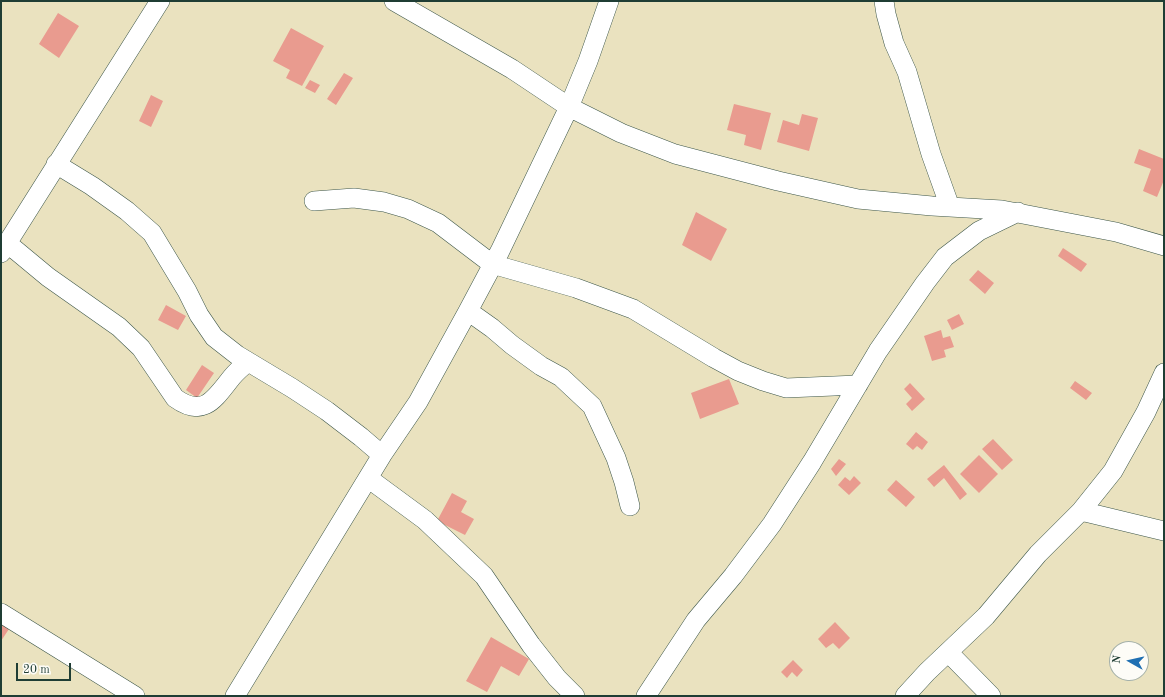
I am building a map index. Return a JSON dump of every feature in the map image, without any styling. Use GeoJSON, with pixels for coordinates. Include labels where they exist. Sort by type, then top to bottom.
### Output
{"type":"FeatureCollection","features":[{"type":"Feature","properties":{"kind":"street"},"geometry":{"type":"LineString","coordinates":[[160,1],[4,248],[48,276],[119,327],[141,348],[175,398],[183,404],[190,407],[196,407],[212,402],[234,375],[248,362]]}},
{"type":"Feature","properties":{"kind":"street"},"geometry":{"type":"LineString","coordinates":[[394,1],[512,69],[569,107],[621,132],[675,154],[778,181],[858,198],[1018,212],[1116,232],[1164,246]]}},
{"type":"Feature","properties":{"kind":"street"},"geometry":{"type":"LineString","coordinates":[[235,696],[382,455],[418,402],[468,311],[537,176],[569,107],[588,61],[609,1]]}},
{"type":"Feature","properties":{"kind":"street"},"geometry":{"type":"LineString","coordinates":[[884,1],[894,43],[907,72],[931,154],[950,207]]}},
{"type":"Feature","properties":{"kind":"street"},"geometry":{"type":"LineString","coordinates":[[56,164],[92,186],[152,233],[187,291],[198,315],[214,338],[237,355],[327,411],[382,455]]}},
{"type":"Feature","properties":{"kind":"street"},"geometry":{"type":"LineString","coordinates":[[314,201],[354,198],[384,202],[408,209],[438,223],[492,264],[576,288],[633,309],[714,358],[738,371],[763,381],[786,388],[858,385]]}},
{"type":"Feature","properties":{"kind":"street"},"geometry":{"type":"LineString","coordinates":[[646,696],[696,620],[733,576],[772,524],[812,462],[878,351],[925,283],[945,257],[978,231],[1018,212]]}},
{"type":"Feature","properties":{"kind":"street"},"geometry":{"type":"LineString","coordinates":[[468,311],[541,366],[561,377],[592,406],[616,458],[630,506]]}},
{"type":"Feature","properties":{"kind":"street"},"geometry":{"type":"LineString","coordinates":[[905,696],[986,616],[1038,554],[1081,511],[1113,471],[1146,412],[1159,403],[1164,373]]}},
{"type":"Feature","properties":{"kind":"street"},"geometry":{"type":"LineString","coordinates":[[368,478],[425,520],[484,576],[531,645],[557,678],[575,696]]}},
{"type":"Feature","properties":{"kind":"street"},"geometry":{"type":"LineString","coordinates":[[1081,511],[1164,531]]}},
{"type":"Feature","properties":{"kind":"street"},"geometry":{"type":"LineString","coordinates":[[1,613],[135,696]]}},
{"type":"Feature","properties":{"kind":"street"},"geometry":{"type":"LineString","coordinates":[[948,652],[992,696]]}},
{"type":"Feature","properties":{"kind":"building"},"geometry":{"type":"Polygon","coordinates":[[[58,13],[79,26],[59,58],[39,44],[58,13]]]}},
{"type":"Feature","properties":{"kind":"building"},"geometry":{"type":"Polygon","coordinates":[[[291,28],[324,46],[302,86],[286,78],[290,70],[273,61],[291,28]]]}},
{"type":"Feature","properties":{"kind":"building"},"geometry":{"type":"Polygon","coordinates":[[[344,73],[353,78],[336,105],[327,99],[344,73]]]}},
{"type":"Feature","properties":{"kind":"building"},"geometry":{"type":"Polygon","coordinates":[[[310,80],[320,85],[315,93],[305,88],[310,80]]]}},
{"type":"Feature","properties":{"kind":"building"},"geometry":{"type":"Polygon","coordinates":[[[151,95],[163,101],[151,127],[139,121],[151,95]]]}},
{"type":"Feature","properties":{"kind":"building"},"geometry":{"type":"Polygon","coordinates":[[[734,104],[771,113],[761,150],[744,145],[746,135],[727,130],[734,104]]]}},
{"type":"Feature","properties":{"kind":"building"},"geometry":{"type":"Polygon","coordinates":[[[802,114],[818,118],[809,151],[777,142],[783,120],[799,125],[802,114]]]}},
{"type":"Feature","properties":{"kind":"building"},"geometry":{"type":"Polygon","coordinates":[[[1139,149],[1164,159],[1164,180],[1157,197],[1143,191],[1151,169],[1134,163],[1139,149]]]}},
{"type":"Feature","properties":{"kind":"building"},"geometry":{"type":"Polygon","coordinates":[[[696,212],[727,229],[711,261],[682,245],[696,212]]]}},
{"type":"Feature","properties":{"kind":"building"},"geometry":{"type":"Polygon","coordinates":[[[1063,248],[1087,264],[1081,272],[1058,256],[1063,248]]]}},
{"type":"Feature","properties":{"kind":"building"},"geometry":{"type":"Polygon","coordinates":[[[978,270],[994,283],[985,294],[969,280],[978,270]]]}},
{"type":"Feature","properties":{"kind":"building"},"geometry":{"type":"Polygon","coordinates":[[[166,305],[186,316],[178,330],[158,320],[166,305]]]}},
{"type":"Feature","properties":{"kind":"building"},"geometry":{"type":"Polygon","coordinates":[[[959,314],[964,324],[952,330],[947,320],[959,314]]]}},
{"type":"Feature","properties":{"kind":"building"},"geometry":{"type":"Polygon","coordinates":[[[941,330],[943,338],[950,336],[954,347],[944,350],[946,357],[932,361],[924,336],[941,330]]]}},
{"type":"Feature","properties":{"kind":"building"},"geometry":{"type":"Polygon","coordinates":[[[202,365],[214,373],[197,398],[186,390],[202,365]]]}},
{"type":"Feature","properties":{"kind":"building"},"geometry":{"type":"Polygon","coordinates":[[[729,379],[739,404],[700,419],[691,393],[729,379]]]}},
{"type":"Feature","properties":{"kind":"building"},"geometry":{"type":"Polygon","coordinates":[[[1075,381],[1092,393],[1086,400],[1070,388],[1075,381]]]}},
{"type":"Feature","properties":{"kind":"building"},"geometry":{"type":"Polygon","coordinates":[[[910,383],[925,399],[912,411],[906,404],[912,398],[904,389],[910,383]]]}},
{"type":"Feature","properties":{"kind":"building"},"geometry":{"type":"Polygon","coordinates":[[[916,432],[928,442],[922,450],[917,446],[913,450],[906,444],[916,432]]]}},
{"type":"Feature","properties":{"kind":"building"},"geometry":{"type":"Polygon","coordinates":[[[993,439],[1013,460],[1002,470],[982,449],[993,439]]]}},
{"type":"Feature","properties":{"kind":"building"},"geometry":{"type":"Polygon","coordinates":[[[979,455],[998,474],[979,493],[960,474],[979,455]]]}},
{"type":"Feature","properties":{"kind":"building"},"geometry":{"type":"Polygon","coordinates":[[[839,459],[846,464],[836,476],[831,469],[839,459]]]}},
{"type":"Feature","properties":{"kind":"building"},"geometry":{"type":"Polygon","coordinates":[[[944,465],[967,494],[960,500],[944,478],[934,487],[927,479],[944,465]]]}},
{"type":"Feature","properties":{"kind":"building"},"geometry":{"type":"Polygon","coordinates":[[[854,476],[861,483],[849,495],[838,485],[845,477],[850,481],[854,476]]]}},
{"type":"Feature","properties":{"kind":"building"},"geometry":{"type":"Polygon","coordinates":[[[896,480],[915,497],[906,507],[887,490],[896,480]]]}},
{"type":"Feature","properties":{"kind":"building"},"geometry":{"type":"Polygon","coordinates":[[[452,493],[467,501],[461,512],[474,519],[465,535],[437,521],[452,493]]]}},
{"type":"Feature","properties":{"kind":"building"},"geometry":{"type":"Polygon","coordinates":[[[1,620],[11,626],[1,641],[1,620]]]}},
{"type":"Feature","properties":{"kind":"building"},"geometry":{"type":"Polygon","coordinates":[[[835,622],[850,638],[839,649],[833,643],[826,648],[818,639],[835,622]]]}},
{"type":"Feature","properties":{"kind":"building"},"geometry":{"type":"Polygon","coordinates":[[[491,637],[529,659],[519,676],[501,666],[487,692],[466,681],[491,637]]]}},
{"type":"Feature","properties":{"kind":"building"},"geometry":{"type":"Polygon","coordinates":[[[793,660],[803,670],[797,677],[792,672],[787,678],[781,672],[793,660]]]}}]}
